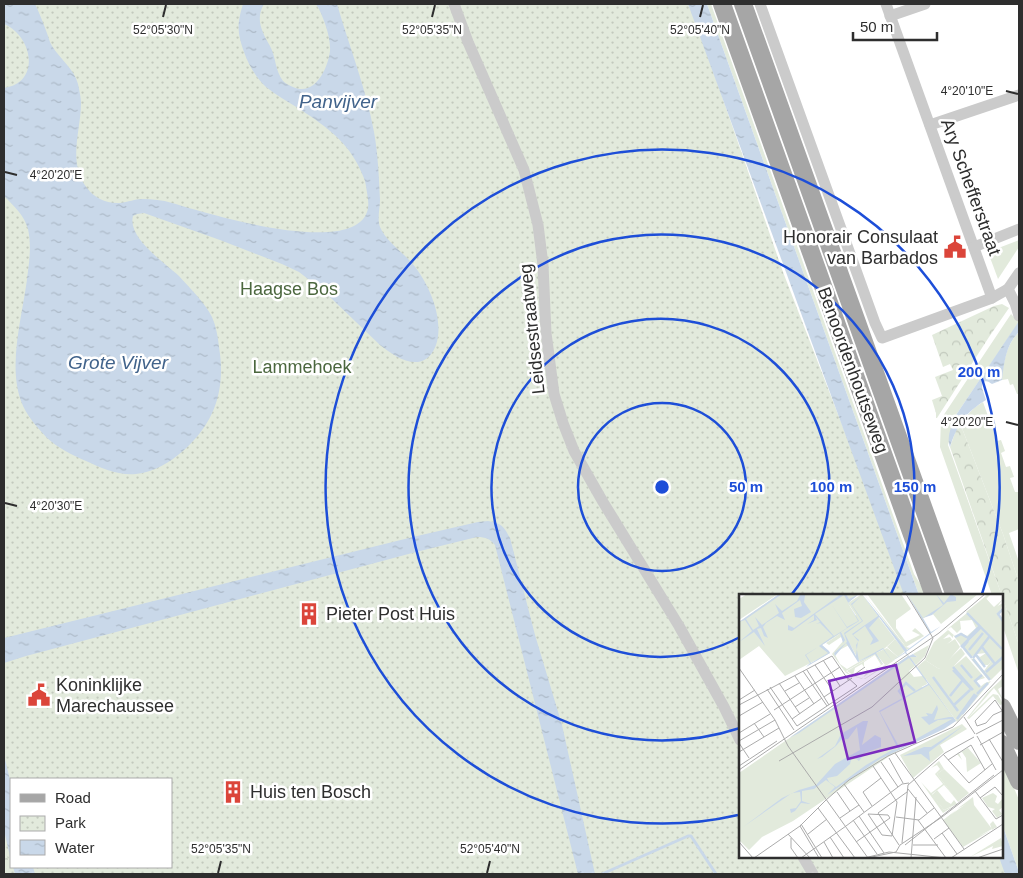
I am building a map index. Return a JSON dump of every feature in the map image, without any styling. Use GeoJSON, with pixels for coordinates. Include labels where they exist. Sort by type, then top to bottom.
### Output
{"type":"FeatureCollection","features":[{"type":"Feature","properties":{"kind":"main road","name":"Benoordenhoutseweg"},"geometry":{"type":"LineString","coordinates":[[722,4],[933,594]]}},
{"type":"Feature","properties":{"kind":"main road","name":"Benoordenhoutseweg"},"geometry":{"type":"LineString","coordinates":[[743,4],[954,594]]}},
{"type":"Feature","properties":{"kind":"main road"},"geometry":{"type":"LineString","coordinates":[[1003,709],[1019,741]]}},
{"type":"Feature","properties":{"kind":"main road"},"geometry":{"type":"LineString","coordinates":[[1003,746],[1019,781]]}},
{"type":"Feature","properties":{"kind":"street","name":"Leidsestraatweg"},"geometry":{"type":"LineString","coordinates":[[454,4],[468,42],[524,170],[538,225],[543,265],[546,333],[554,394],[570,441],[582,467],[679,626],[739,738]]}},
{"type":"Feature","properties":{"kind":"street","name":"Benoordenhoutseweg"},"geometry":{"type":"LineString","coordinates":[[760,4],[882,338],[992,298]]}},
{"type":"Feature","properties":{"kind":"street","name":"Ary Schefferstraat"},"geometry":{"type":"LineString","coordinates":[[886,4],[992,298]]}},
{"type":"Feature","properties":{"kind":"street"},"geometry":{"type":"LineString","coordinates":[[890,16],[906,7],[925,4]]}},
{"type":"Feature","properties":{"kind":"street"},"geometry":{"type":"LineString","coordinates":[[930,126],[1019,95]]}},
{"type":"Feature","properties":{"kind":"street"},"geometry":{"type":"LineString","coordinates":[[974,247],[1019,229]]}},
{"type":"Feature","properties":{"kind":"street"},"geometry":{"type":"LineString","coordinates":[[992,298],[1008,289],[1019,273]]}},
{"type":"Feature","properties":{"kind":"street"},"geometry":{"type":"LineString","coordinates":[[1008,289],[1019,316]]}},
{"type":"Feature","properties":{"kind":"street"},"geometry":{"type":"LineString","coordinates":[[804,858],[812,874]]}},
{"type":"Feature","properties":{"kind":"green space","name":"Haagse Bos"},"geometry":{"type":"Polygon","coordinates":[[[4,4],[690,4],[783,272],[908,594],[739,594],[739,858],[1003,858],[1016,874],[11,874],[4,841],[4,4]]]}},
{"type":"Feature","properties":{"kind":"green space"},"geometry":{"type":"Polygon","coordinates":[[[707,4],[711,4],[914,574],[926,594],[919,594],[707,4]]]}},
{"type":"Feature","properties":{"kind":"green space"},"geometry":{"type":"Polygon","coordinates":[[[1019,240],[1019,247],[998,279],[988,252],[1019,240]]]}},
{"type":"Feature","properties":{"kind":"green space"},"geometry":{"type":"Polygon","coordinates":[[[1002,304],[1009,308],[936,418],[932,400],[942,396],[935,377],[953,370],[950,364],[943,367],[932,335],[1002,304]]]}},
{"type":"Feature","properties":{"kind":"green space"},"geometry":{"type":"Polygon","coordinates":[[[1011,314],[1019,322],[956,415],[948,445],[1001,594],[992,594],[940,447],[941,419],[1011,314]]]}},
{"type":"Feature","properties":{"kind":"green space"},"geometry":{"type":"Polygon","coordinates":[[[1018,333],[1019,394],[1017,394],[1013,384],[1010,385],[1008,379],[1002,380],[1004,361],[1008,349],[1018,333]]]}},
{"type":"Feature","properties":{"kind":"green space"},"geometry":{"type":"Polygon","coordinates":[[[983,402],[988,416],[992,415],[996,425],[992,427],[997,441],[1001,440],[1005,451],[1001,453],[1006,467],[1010,466],[1014,477],[1010,478],[1015,492],[1019,492],[1019,529],[1009,533],[1019,562],[1019,582],[1003,534],[960,423],[974,408],[983,402]]]}},
{"type":"Feature","properties":{"kind":"green space"},"geometry":{"type":"Polygon","coordinates":[[[960,423],[1003,534],[1019,582],[1019,645],[1003,599],[1003,594],[1001,594],[950,447],[960,423]]]}},
{"type":"Feature","properties":{"kind":"green space"},"geometry":{"type":"Polygon","coordinates":[[[1003,599],[1019,645],[1019,674],[1003,627],[1003,599]]]}},
{"type":"Feature","properties":{"kind":"green space"},"geometry":{"type":"Polygon","coordinates":[[[1003,761],[1019,800],[1019,872],[1003,827],[1003,761]]]}},
{"type":"Feature","properties":{"kind":"green space"},"geometry":{"type":"Polygon","coordinates":[[[4,830],[10,868],[15,874],[4,874],[4,830]]]}},
{"type":"Feature","properties":{"kind":"water","name":"Grote Vijver"},"geometry":{"type":"Polygon","coordinates":[[[4,4],[35,4],[51,45],[76,79],[81,103],[76,157],[81,178],[93,195],[115,203],[139,199],[161,200],[244,222],[307,232],[335,231],[355,225],[368,209],[365,180],[353,156],[332,132],[270,90],[259,79],[250,66],[244,52],[240,39],[239,23],[243,4],[264,4],[260,15],[261,25],[264,36],[272,50],[280,77],[284,82],[293,87],[308,88],[319,79],[329,58],[330,51],[326,26],[316,4],[337,4],[371,116],[379,183],[379,224],[386,237],[417,269],[429,289],[438,324],[436,345],[431,354],[424,360],[413,362],[393,354],[380,345],[332,299],[299,272],[220,240],[144,213],[137,214],[133,216],[133,224],[141,241],[179,276],[202,301],[215,324],[221,362],[221,377],[216,404],[203,429],[183,451],[161,466],[143,473],[123,474],[104,469],[70,454],[51,442],[26,411],[17,386],[16,353],[29,266],[30,245],[28,229],[24,219],[4,196],[4,88],[16,84],[24,78],[28,69],[29,59],[21,38],[14,30],[4,24],[4,4]]]}},
{"type":"Feature","properties":{"kind":"water"},"geometry":{"type":"Polygon","coordinates":[[[688,4],[707,4],[919,594],[904,594],[688,4]]]}},
{"type":"Feature","properties":{"kind":"water"},"geometry":{"type":"Polygon","coordinates":[[[1019,321],[1019,332],[1008,348],[1002,380],[992,384],[987,381],[982,383],[986,400],[973,409],[963,420],[950,447],[949,435],[956,415],[1019,321]]]}},
{"type":"Feature","properties":{"kind":"water"},"geometry":{"type":"Polygon","coordinates":[[[488,521],[502,526],[510,538],[535,635],[562,725],[595,874],[578,874],[495,545],[485,538],[477,537],[416,552],[4,663],[4,638],[417,536],[488,521]]]}},
{"type":"Feature","properties":{"kind":"water"},"geometry":{"type":"Polygon","coordinates":[[[4,755],[10,780],[10,857],[4,830],[4,755]]]}},
{"type":"Feature","properties":{"kind":"water"},"geometry":{"type":"Polygon","coordinates":[[[1003,827],[1019,872],[1019,874],[1005,874],[999,858],[1003,858],[1003,827]]]}},
{"type":"Feature","properties":{"kind":"water"},"geometry":{"type":"Polygon","coordinates":[[[13,868],[33,868],[35,874],[15,874],[13,868]]]}},
{"type":"Feature","properties":{"kind":"waterway"},"geometry":{"type":"LineString","coordinates":[[602,874],[688,836],[691,836],[716,874]]}},
{"type":"Feature","properties":{"kind":"place","name":"Honorair Consulaat van Barbados"},"geometry":{"type":"Point","coordinates":[955,247]}},
{"type":"Feature","properties":{"kind":"place","name":"Pieter Post Huis"},"geometry":{"type":"Point","coordinates":[309,614]}},
{"type":"Feature","properties":{"kind":"place","name":"Koninklijke Marechaussee"},"geometry":{"type":"Point","coordinates":[39,695]}},
{"type":"Feature","properties":{"kind":"place","name":"Huis ten Bosch"},"geometry":{"type":"Point","coordinates":[233,792]}},
{"type":"Feature","properties":{"kind":"water label","name":"Panvijver"},"geometry":{"type":"Point","coordinates":[338,101]}},
{"type":"Feature","properties":{"kind":"park label","name":"Lammehoek"},"geometry":{"type":"Point","coordinates":[302,367]}}]}
